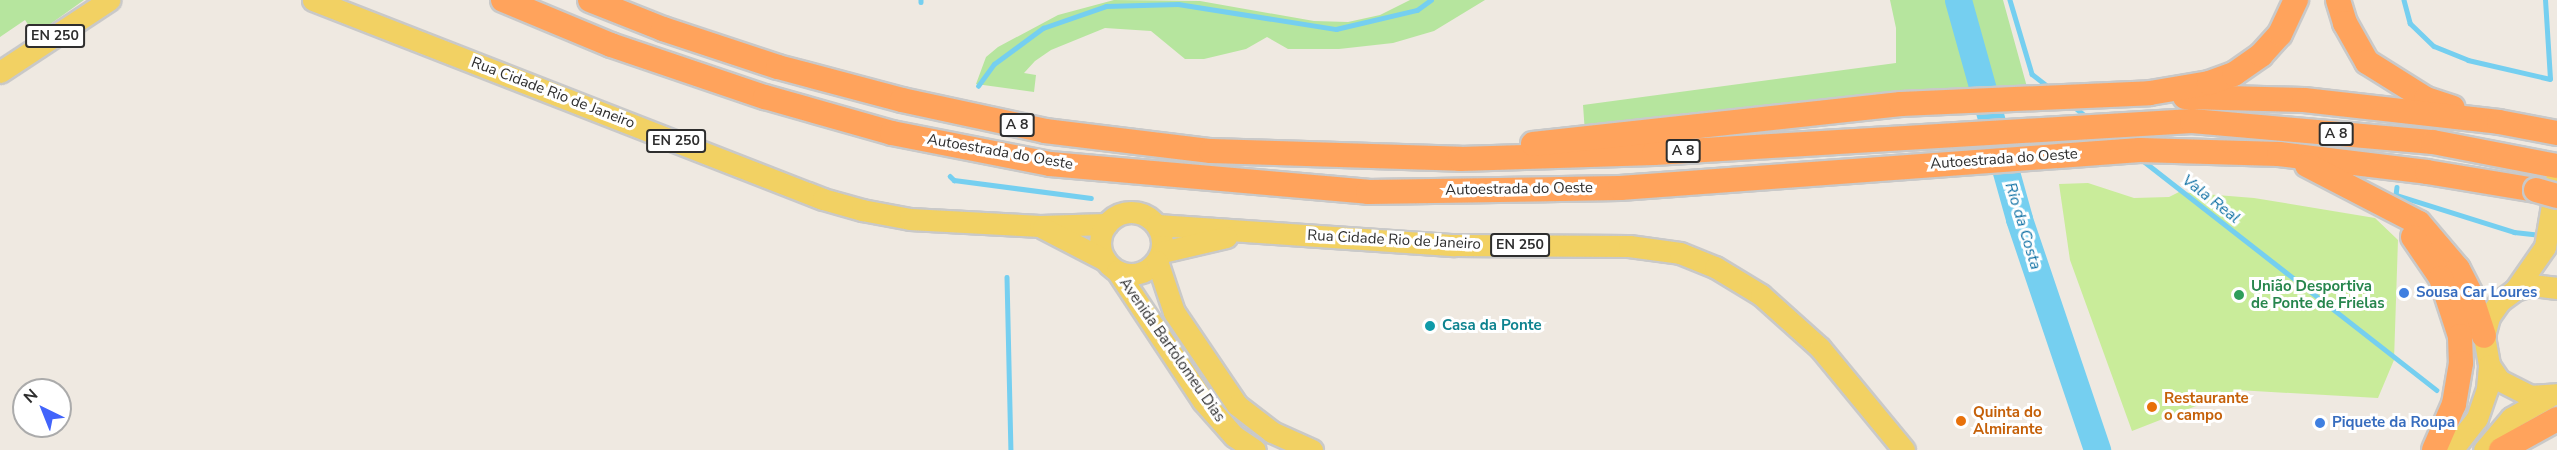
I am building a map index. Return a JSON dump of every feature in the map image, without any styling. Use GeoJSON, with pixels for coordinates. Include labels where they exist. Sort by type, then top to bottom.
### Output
{"type":"FeatureCollection","features":[{"type":"Feature","properties":{"kind":"highway","name":"Autoestrada do Oeste"},"geometry":{"type":"LineString","coordinates":[[503,0],[611,45],[765,96],[892,133],[1050,164],[1368,192],[1620,188],[1908,165],[2140,150],[2279,154],[2427,172],[2546,193]]}},
{"type":"Feature","properties":{"kind":"highway","name":"Autoestrada do Oeste"},"geometry":{"type":"LineString","coordinates":[[590,0],[663,30],[778,67],[902,100],[1045,131],[1211,151],[1460,159],[1654,153],[1905,135],[2192,121],[2433,142],[2552,168]]}},
{"type":"Feature","properties":{"kind":"highway"},"geometry":{"type":"LineString","coordinates":[[2150,93],[2209,83],[2234,74],[2261,55],[2280,34],[2296,0]]}},
{"type":"Feature","properties":{"kind":"highway"},"geometry":{"type":"LineString","coordinates":[[2338,0],[2344,23],[2367,62],[2426,99],[2499,122]]}},
{"type":"Feature","properties":{"kind":"highway"},"geometry":{"type":"LineString","coordinates":[[1460,159],[1546,141],[1901,104],[2150,93],[2304,100],[2499,122],[2551,131]]}},
{"type":"Feature","properties":{"kind":"highway"},"geometry":{"type":"LineString","coordinates":[[2279,154],[2335,177],[2419,223],[2458,269],[2470,293],[2484,336]]}},
{"type":"Feature","properties":{"kind":"highway"},"geometry":{"type":"LineString","coordinates":[[2383,204],[2423,248],[2441,278],[2460,336],[2461,363],[2454,404],[2434,450]]}},
{"type":"Feature","properties":{"kind":"highway"},"geometry":{"type":"LineString","coordinates":[[2501,450],[2557,419]]}},
{"type":"Feature","properties":{"kind":"main road","name":"EN 250"},"geometry":{"type":"LineString","coordinates":[[0,72],[110,0]]}},
{"type":"Feature","properties":{"kind":"main road","name":"Rua Cidade Rio de Janeiro"},"geometry":{"type":"LineString","coordinates":[[313,0],[824,199],[910,219],[1040,226],[1107,224]]}},
{"type":"Feature","properties":{"kind":"main road"},"geometry":{"type":"LineString","coordinates":[[2452,450],[2477,418],[2487,389],[2489,365],[2484,336],[2489,317],[2500,301],[2515,290],[2545,247],[2552,168]]}},
{"type":"Feature","properties":{"kind":"main road"},"geometry":{"type":"LineString","coordinates":[[1159,256],[1157,225],[1132,212],[1107,224],[1100,242],[1111,266],[1143,272],[1159,256],[1246,232]]}},
{"type":"Feature","properties":{"kind":"main road","name":"Rua Cidade Rio de Janeiro"},"geometry":{"type":"LineString","coordinates":[[1157,225],[1454,245],[1629,246],[1680,253],[1715,267],[1761,295],[1777,309],[1820,348],[1904,450]]}},
{"type":"Feature","properties":{"kind":"main road","name":"Rua Cidade Rio de Janeiro"},"geometry":{"type":"LineString","coordinates":[[1040,226],[1111,266]]}},
{"type":"Feature","properties":{"kind":"main road","name":"Avenida Bartolomeu Dias"},"geometry":{"type":"LineString","coordinates":[[1159,256],[1174,312],[1237,405],[1272,432],[1312,450]]}},
{"type":"Feature","properties":{"kind":"main road","name":"Avenida Bartolomeu Dias"},"geometry":{"type":"LineString","coordinates":[[1111,266],[1203,401],[1234,436],[1255,450]]}},
{"type":"Feature","properties":{"kind":"main road"},"geometry":{"type":"LineString","coordinates":[[2515,290],[2531,285],[2557,288]]}},
{"type":"Feature","properties":{"kind":"main road"},"geometry":{"type":"LineString","coordinates":[[2489,365],[2499,380],[2513,391],[2553,395]]}},
{"type":"Feature","properties":{"kind":"main road"},"geometry":{"type":"LineString","coordinates":[[2484,450],[2511,418],[2553,395]]}},
{"type":"Feature","properties":{"kind":"green space"},"geometry":{"type":"Polygon","coordinates":[[[0,0],[84,0],[35,35],[25,20],[0,37],[0,0]]]}},
{"type":"Feature","properties":{"kind":"green space"},"geometry":{"type":"Polygon","coordinates":[[[1114,0],[1200,1],[1314,21],[1348,22],[1380,15],[1410,0],[1485,0],[1434,31],[1393,43],[1339,49],[1288,49],[1267,37],[1246,49],[1204,59],[1185,59],[1151,31],[1105,28],[1051,50],[1035,61],[1024,73],[1036,75],[1034,92],[976,84],[986,57],[998,47],[1058,15],[1114,0]]]}},
{"type":"Feature","properties":{"kind":"green space"},"geometry":{"type":"Polygon","coordinates":[[[1890,0],[2003,0],[2027,87],[1585,133],[1583,105],[1896,63],[1896,28],[1890,0]]]}},
{"type":"Feature","properties":{"kind":"green space","name":"União Desportiva de Ponte de Frielas"},"geometry":{"type":"Polygon","coordinates":[[[2088,183],[2134,198],[2169,197],[2179,192],[2254,198],[2375,218],[2398,240],[2394,360],[2378,398],[2237,390],[2132,431],[2070,260],[2059,184],[2088,183]]]}},
{"type":"Feature","properties":{"kind":"waterway"},"geometry":{"type":"LineString","coordinates":[[978,86],[994,64],[1043,28],[1106,6],[1178,4],[1336,29],[1417,10],[1431,0]]}},
{"type":"Feature","properties":{"kind":"waterway","name":"Rio da Costa"},"geometry":{"type":"LineString","coordinates":[[1958,0],[2019,219],[2097,450]]}},
{"type":"Feature","properties":{"kind":"waterway","name":"Vala Real"},"geometry":{"type":"LineString","coordinates":[[2010,0],[2032,74],[2051,89]]}},
{"type":"Feature","properties":{"kind":"waterway"},"geometry":{"type":"LineString","coordinates":[[2404,0],[2410,23],[2434,46],[2468,60],[2550,79],[2545,0]]}},
{"type":"Feature","properties":{"kind":"waterway","name":"Vala Real"},"geometry":{"type":"LineString","coordinates":[[2072,105],[2089,119]]}},
{"type":"Feature","properties":{"kind":"waterway","name":"Vala Real"},"geometry":{"type":"LineString","coordinates":[[2141,159],[2437,390]]}},
{"type":"Feature","properties":{"kind":"waterway"},"geometry":{"type":"LineString","coordinates":[[950,176],[954,180],[1091,198]]}},
{"type":"Feature","properties":{"kind":"waterway"},"geometry":{"type":"LineString","coordinates":[[2397,187],[2396,195],[2514,232],[2534,234]]}},
{"type":"Feature","properties":{"kind":"waterway"},"geometry":{"type":"LineString","coordinates":[[1007,277],[1011,450]]}},
{"type":"Feature","properties":{"kind":"place","name":"Sousa Car Loures"},"geometry":{"type":"Point","coordinates":[2404,293]}},
{"type":"Feature","properties":{"kind":"place","name":"União Desportiva de Ponte de Frielas"},"geometry":{"type":"Point","coordinates":[2239,295]}},
{"type":"Feature","properties":{"kind":"place","name":"Casa da Ponte"},"geometry":{"type":"Point","coordinates":[1430,326]}},
{"type":"Feature","properties":{"kind":"place","name":"Restaurante o campo"},"geometry":{"type":"Point","coordinates":[2152,407]}},
{"type":"Feature","properties":{"kind":"place","name":"Quinta do Almirante"},"geometry":{"type":"Point","coordinates":[1961,421]}},
{"type":"Feature","properties":{"kind":"place","name":"Piquete da Roupa"},"geometry":{"type":"Point","coordinates":[2320,423]}}]}
